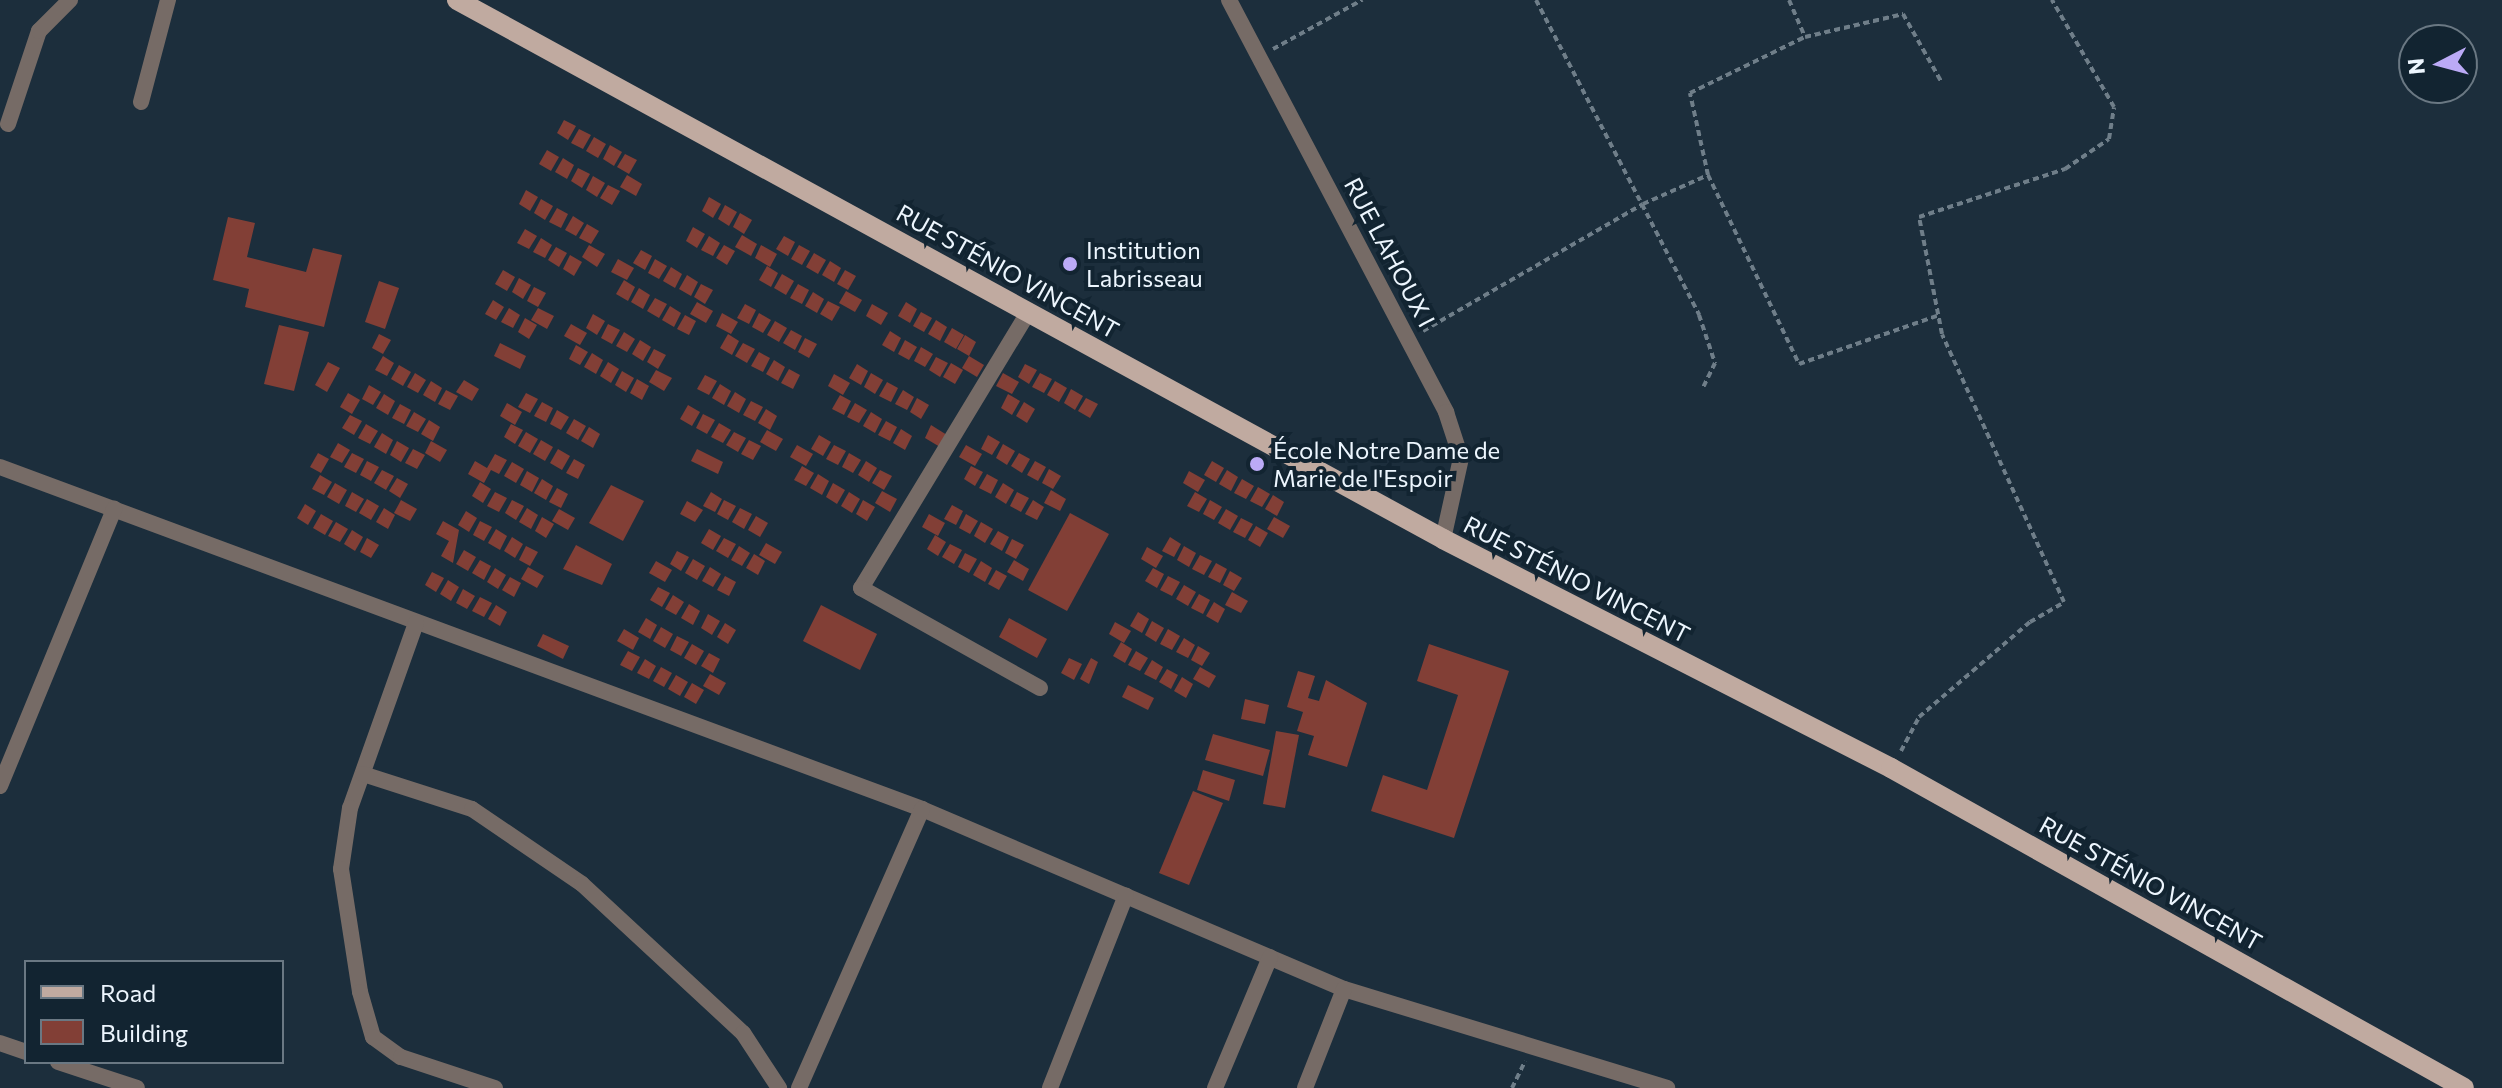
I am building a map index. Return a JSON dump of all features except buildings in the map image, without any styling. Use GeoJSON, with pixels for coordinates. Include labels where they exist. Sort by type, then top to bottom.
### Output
{"type":"FeatureCollection","features":[{"type":"Feature","properties":{"kind":"main road","name":"RUE STÉNIO VINCENT"},"geometry":{"type":"LineString","coordinates":[[457,0],[1443,539],[1891,768],[2464,1088]]}},
{"type":"Feature","properties":{"kind":"street"},"geometry":{"type":"LineString","coordinates":[[8,124],[46,17],[70,0]]}},
{"type":"Feature","properties":{"kind":"street"},"geometry":{"type":"LineString","coordinates":[[141,102],[168,0]]}},
{"type":"Feature","properties":{"kind":"street","name":"RUE LAHOUX I"},"geometry":{"type":"LineString","coordinates":[[1229,0],[1409,340],[1461,458],[1443,539]]}},
{"type":"Feature","properties":{"kind":"street"},"geometry":{"type":"LineString","coordinates":[[1029,311],[861,588],[1040,688]]}},
{"type":"Feature","properties":{"kind":"street"},"geometry":{"type":"LineString","coordinates":[[0,467],[922,809],[1344,989],[1667,1088]]}},
{"type":"Feature","properties":{"kind":"street"},"geometry":{"type":"LineString","coordinates":[[0,786],[114,509]]}},
{"type":"Feature","properties":{"kind":"street"},"geometry":{"type":"LineString","coordinates":[[416,623],[363,774],[341,869],[373,1037],[401,1057],[495,1088]]}},
{"type":"Feature","properties":{"kind":"street"},"geometry":{"type":"LineString","coordinates":[[363,774],[472,809],[582,884],[743,1033],[779,1088]]}},
{"type":"Feature","properties":{"kind":"street"},"geometry":{"type":"LineString","coordinates":[[799,1088],[922,809]]}},
{"type":"Feature","properties":{"kind":"street"},"geometry":{"type":"LineString","coordinates":[[1050,1088],[1126,895]]}},
{"type":"Feature","properties":{"kind":"street"},"geometry":{"type":"LineString","coordinates":[[1215,1088],[1270,957]]}},
{"type":"Feature","properties":{"kind":"street"},"geometry":{"type":"LineString","coordinates":[[1305,1088],[1344,989]]}},
{"type":"Feature","properties":{"kind":"street"},"geometry":{"type":"LineString","coordinates":[[0,1043],[24,1051]]}},
{"type":"Feature","properties":{"kind":"street"},"geometry":{"type":"LineString","coordinates":[[64,1064],[137,1088]]}},
{"type":"Feature","properties":{"kind":"path"},"geometry":{"type":"LineString","coordinates":[[1257,57],[1362,0]]}},
{"type":"Feature","properties":{"kind":"path"},"geometry":{"type":"LineString","coordinates":[[1536,0],[1643,204],[1715,363],[1703,388]]}},
{"type":"Feature","properties":{"kind":"path"},"geometry":{"type":"LineString","coordinates":[[1789,0],[1805,37]]}},
{"type":"Feature","properties":{"kind":"path"},"geometry":{"type":"LineString","coordinates":[[1891,768],[1919,717],[2030,622],[2064,602],[1937,316],[1919,217],[2065,169],[2109,139],[2114,107],[2052,0]]}},
{"type":"Feature","properties":{"kind":"path"},"geometry":{"type":"LineString","coordinates":[[1937,316],[1799,364],[1708,175],[1690,93],[1805,37],[1903,14],[1942,83]]}},
{"type":"Feature","properties":{"kind":"path"},"geometry":{"type":"LineString","coordinates":[[1409,340],[1643,204],[1708,175]]}},
{"type":"Feature","properties":{"kind":"path"},"geometry":{"type":"LineString","coordinates":[[1512,1088],[1531,1046]]}},
{"type":"Feature","properties":{"kind":"place","name":"Institution Labrisseau"},"geometry":{"type":"Point","coordinates":[1070,264]}},
{"type":"Feature","properties":{"kind":"place","name":"École Notre Dame de Marie de l'Espoir"},"geometry":{"type":"Point","coordinates":[1257,464]}}]}
